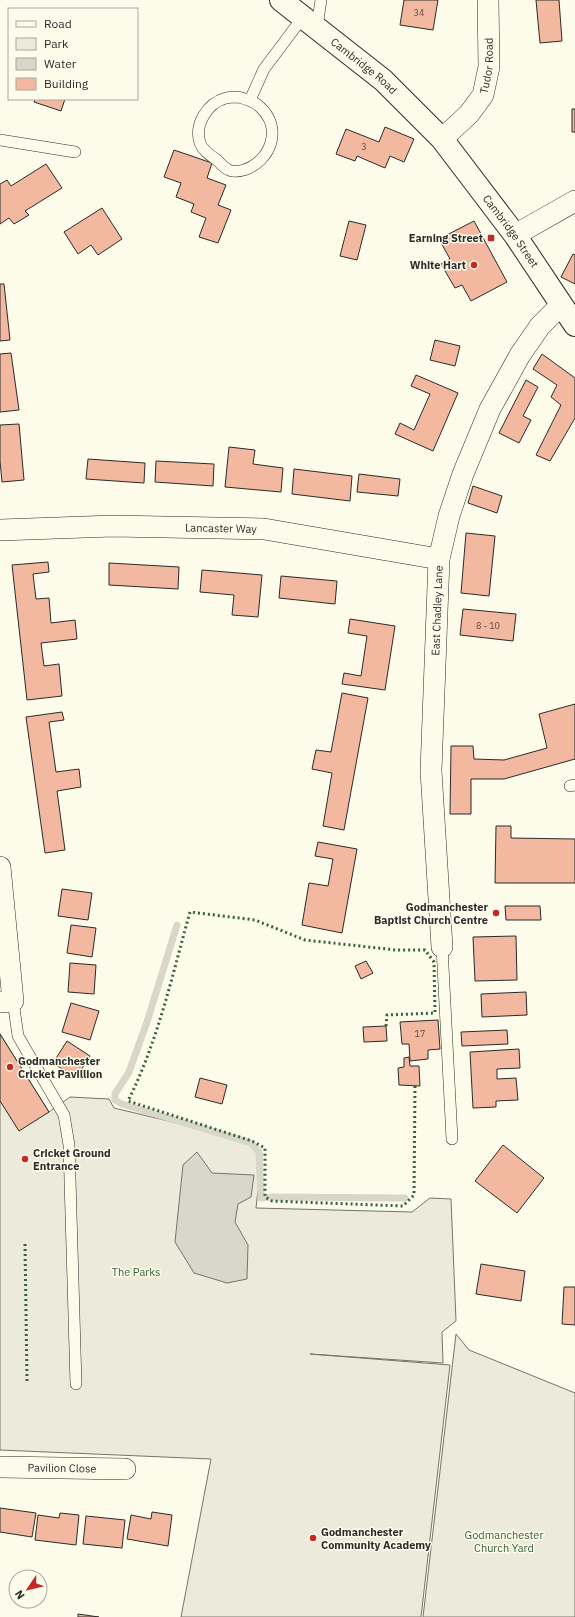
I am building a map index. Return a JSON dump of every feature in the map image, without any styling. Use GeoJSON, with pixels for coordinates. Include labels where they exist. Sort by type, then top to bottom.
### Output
{"type":"FeatureCollection","features":[{"type":"Feature","properties":{"kind":"main road","name":"Cambridge Road"},"geometry":{"type":"LineString","coordinates":[[281,0],[383,80],[442,139]]}},
{"type":"Feature","properties":{"kind":"main road","name":"Cambridge Street"},"geometry":{"type":"LineString","coordinates":[[442,139],[515,235],[575,325]]}},
{"type":"Feature","properties":{"kind":"street","name":"Tudor Road"},"geometry":{"type":"LineString","coordinates":[[442,139],[469,114],[483,95],[489,67],[488,0]]}},
{"type":"Feature","properties":{"kind":"street"},"geometry":{"type":"LineString","coordinates":[[515,235],[575,201]]}},
{"type":"Feature","properties":{"kind":"street","name":"East Chadley Lane"},"geometry":{"type":"LineString","coordinates":[[442,947],[431,771],[439,559],[449,516],[463,474],[490,409],[520,355],[540,326],[561,305]]}},
{"type":"Feature","properties":{"kind":"street","name":"Lancaster Way"},"geometry":{"type":"LineString","coordinates":[[0,530],[113,526],[264,529],[439,559]]}},
{"type":"Feature","properties":{"kind":"street"},"geometry":{"type":"LineString","coordinates":[[0,867],[6,1002]]}},
{"type":"Feature","properties":{"kind":"street","name":"Pavilion Close"},"geometry":{"type":"LineString","coordinates":[[0,1467],[125,1469]]}},
{"type":"Feature","properties":{"kind":"lane"},"geometry":{"type":"LineString","coordinates":[[250,100],[264,69],[310,22],[321,0]]}},
{"type":"Feature","properties":{"kind":"lane"},"geometry":{"type":"LineString","coordinates":[[238,96],[250,100],[260,107],[267,116],[271,127],[272,139],[262,160],[252,167],[241,171],[229,170],[202,149],[198,136],[199,124],[205,113],[214,104],[225,98],[238,96]]}},
{"type":"Feature","properties":{"kind":"lane"},"geometry":{"type":"LineString","coordinates":[[0,140],[75,152]]}},
{"type":"Feature","properties":{"kind":"lane"},"geometry":{"type":"LineString","coordinates":[[442,947],[452,1139]]}},
{"type":"Feature","properties":{"kind":"lane"},"geometry":{"type":"LineString","coordinates":[[6,1002],[18,1036],[64,1115],[68,1145],[76,1384]]}},
{"type":"Feature","properties":{"kind":"green space","name":"The Parks"},"geometry":{"type":"Polygon","coordinates":[[[0,1034],[49,1112],[70,1097],[109,1099],[114,1108],[252,1141],[262,1154],[256,1208],[412,1212],[430,1198],[451,1199],[456,1321],[442,1332],[443,1363],[310,1354],[450,1365],[421,1617],[181,1617],[211,1459],[0,1450],[0,1034]]]}},
{"type":"Feature","properties":{"kind":"green space","name":"Godmanchester Church Yard"},"geometry":{"type":"Polygon","coordinates":[[[456,1334],[469,1350],[575,1393],[575,1617],[423,1617],[456,1334]]]}},
{"type":"Feature","properties":{"kind":"water"},"geometry":{"type":"Polygon","coordinates":[[[197,1152],[212,1173],[254,1175],[251,1197],[238,1204],[235,1222],[248,1245],[247,1279],[227,1283],[194,1273],[175,1242],[183,1165],[197,1152]]]}},
{"type":"Feature","properties":{"kind":"building"},"geometry":{"type":"Polygon","coordinates":[[[404,0],[438,0],[433,30],[400,25],[404,0]]]}},
{"type":"Feature","properties":{"kind":"building"},"geometry":{"type":"Polygon","coordinates":[[[536,0],[559,0],[562,41],[540,43],[536,0]]]}},
{"type":"Feature","properties":{"kind":"building"},"geometry":{"type":"Polygon","coordinates":[[[35,100],[65,100],[61,111],[34,102],[35,100]]]}},
{"type":"Feature","properties":{"kind":"building"},"geometry":{"type":"Polygon","coordinates":[[[572,109],[575,109],[575,132],[572,132],[572,109]]]}},
{"type":"Feature","properties":{"kind":"building"},"geometry":{"type":"Polygon","coordinates":[[[385,127],[414,139],[404,162],[390,156],[385,168],[357,156],[355,161],[336,154],[346,129],[379,142],[385,127]]]}},
{"type":"Feature","properties":{"kind":"building"},"geometry":{"type":"Polygon","coordinates":[[[174,150],[212,163],[207,178],[226,185],[218,205],[231,210],[218,243],[199,237],[206,218],[191,212],[194,204],[176,197],[181,183],[164,177],[174,150]]]}},
{"type":"Feature","properties":{"kind":"building"},"geometry":{"type":"Polygon","coordinates":[[[46,164],[62,188],[25,211],[29,215],[14,224],[9,218],[0,224],[0,184],[7,180],[11,186],[46,164]]]}},
{"type":"Feature","properties":{"kind":"building"},"geometry":{"type":"Polygon","coordinates":[[[102,208],[122,239],[98,255],[91,245],[78,254],[64,232],[102,208]]]}},
{"type":"Feature","properties":{"kind":"building"},"geometry":{"type":"Polygon","coordinates":[[[349,221],[366,225],[357,260],[340,256],[349,221]]]}},
{"type":"Feature","properties":{"kind":"building"},"geometry":{"type":"Polygon","coordinates":[[[474,221],[507,282],[471,301],[462,285],[455,288],[441,264],[450,259],[439,239],[474,221]]]}},
{"type":"Feature","properties":{"kind":"building"},"geometry":{"type":"Polygon","coordinates":[[[573,254],[575,255],[575,284],[561,277],[573,254]]]}},
{"type":"Feature","properties":{"kind":"building"},"geometry":{"type":"Polygon","coordinates":[[[0,284],[4,284],[10,340],[0,341],[0,284]]]}},
{"type":"Feature","properties":{"kind":"building"},"geometry":{"type":"Polygon","coordinates":[[[435,340],[460,346],[455,366],[430,360],[435,340]]]}},
{"type":"Feature","properties":{"kind":"building"},"geometry":{"type":"Polygon","coordinates":[[[11,353],[19,410],[0,412],[0,354],[11,353]]]}},
{"type":"Feature","properties":{"kind":"building"},"geometry":{"type":"Polygon","coordinates":[[[542,354],[575,378],[575,418],[550,461],[536,455],[561,405],[551,397],[557,385],[533,369],[542,354]]]}},
{"type":"Feature","properties":{"kind":"building"},"geometry":{"type":"Polygon","coordinates":[[[416,375],[458,393],[433,451],[395,434],[400,423],[414,430],[430,394],[411,386],[416,375]]]}},
{"type":"Feature","properties":{"kind":"building"},"geometry":{"type":"Polygon","coordinates":[[[526,380],[538,387],[523,416],[531,420],[519,443],[499,433],[526,380]]]}},
{"type":"Feature","properties":{"kind":"building"},"geometry":{"type":"Polygon","coordinates":[[[19,424],[24,480],[2,482],[0,461],[0,425],[19,424]]]}},
{"type":"Feature","properties":{"kind":"building"},"geometry":{"type":"Polygon","coordinates":[[[229,447],[255,450],[253,464],[283,468],[281,492],[225,487],[229,447]]]}},
{"type":"Feature","properties":{"kind":"building"},"geometry":{"type":"Polygon","coordinates":[[[88,459],[145,463],[144,483],[86,479],[88,459]]]}},
{"type":"Feature","properties":{"kind":"building"},"geometry":{"type":"Polygon","coordinates":[[[156,461],[214,464],[213,486],[155,482],[156,461]]]}},
{"type":"Feature","properties":{"kind":"building"},"geometry":{"type":"Polygon","coordinates":[[[294,469],[352,476],[350,501],[292,494],[294,469]]]}},
{"type":"Feature","properties":{"kind":"building"},"geometry":{"type":"Polygon","coordinates":[[[359,474],[400,479],[398,496],[357,492],[359,474]]]}},
{"type":"Feature","properties":{"kind":"building"},"geometry":{"type":"Polygon","coordinates":[[[473,486],[502,496],[497,513],[468,503],[473,486]]]}},
{"type":"Feature","properties":{"kind":"building"},"geometry":{"type":"Polygon","coordinates":[[[466,533],[495,536],[489,596],[461,593],[466,533]]]}},
{"type":"Feature","properties":{"kind":"building"},"geometry":{"type":"Polygon","coordinates":[[[48,562],[49,572],[33,574],[36,599],[49,598],[51,623],[75,620],[77,639],[41,643],[44,666],[59,664],[62,696],[27,700],[12,565],[48,562]]]}},
{"type":"Feature","properties":{"kind":"building"},"geometry":{"type":"Polygon","coordinates":[[[109,563],[179,567],[178,589],[109,585],[109,563]]]}},
{"type":"Feature","properties":{"kind":"building"},"geometry":{"type":"Polygon","coordinates":[[[202,570],[262,575],[258,617],[232,615],[234,595],[200,592],[202,570]]]}},
{"type":"Feature","properties":{"kind":"building"},"geometry":{"type":"Polygon","coordinates":[[[281,576],[337,581],[335,604],[279,598],[281,576]]]}},
{"type":"Feature","properties":{"kind":"building"},"geometry":{"type":"Polygon","coordinates":[[[463,609],[516,614],[513,641],[460,635],[463,609]]]}},
{"type":"Feature","properties":{"kind":"building"},"geometry":{"type":"Polygon","coordinates":[[[350,619],[395,626],[385,690],[342,684],[344,673],[361,676],[367,636],[348,633],[350,619]]]}},
{"type":"Feature","properties":{"kind":"building"},"geometry":{"type":"Polygon","coordinates":[[[342,693],[368,698],[344,830],[323,826],[332,773],[312,769],[316,750],[331,752],[342,693]]]}},
{"type":"Feature","properties":{"kind":"building"},"geometry":{"type":"Polygon","coordinates":[[[575,704],[575,759],[504,779],[471,779],[471,814],[450,814],[451,746],[473,746],[474,759],[504,760],[547,748],[539,714],[575,704]]]}},
{"type":"Feature","properties":{"kind":"building"},"geometry":{"type":"Polygon","coordinates":[[[62,712],[64,720],[49,722],[56,772],[79,769],[81,787],[57,791],[65,850],[45,853],[26,717],[62,712]]]}},
{"type":"Feature","properties":{"kind":"building"},"geometry":{"type":"Polygon","coordinates":[[[496,826],[511,826],[511,838],[575,839],[575,883],[495,883],[496,826]]]}},
{"type":"Feature","properties":{"kind":"building"},"geometry":{"type":"Polygon","coordinates":[[[318,842],[357,849],[342,933],[302,925],[309,883],[328,886],[333,859],[315,856],[318,842]]]}},
{"type":"Feature","properties":{"kind":"building"},"geometry":{"type":"Polygon","coordinates":[[[62,889],[92,893],[88,920],[58,916],[62,889]]]}},
{"type":"Feature","properties":{"kind":"building"},"geometry":{"type":"Polygon","coordinates":[[[505,906],[540,906],[541,920],[506,920],[505,906]]]}},
{"type":"Feature","properties":{"kind":"building"},"geometry":{"type":"Polygon","coordinates":[[[71,925],[96,928],[92,957],[67,953],[71,925]]]}},
{"type":"Feature","properties":{"kind":"building"},"geometry":{"type":"Polygon","coordinates":[[[516,936],[517,980],[475,981],[473,937],[516,936]]]}},
{"type":"Feature","properties":{"kind":"building"},"geometry":{"type":"Polygon","coordinates":[[[366,961],[373,973],[361,979],[355,966],[366,961]]]}},
{"type":"Feature","properties":{"kind":"building"},"geometry":{"type":"Polygon","coordinates":[[[70,963],[96,965],[94,994],[68,992],[70,963]]]}},
{"type":"Feature","properties":{"kind":"building"},"geometry":{"type":"Polygon","coordinates":[[[526,992],[527,1015],[482,1017],[481,994],[526,992]]]}},
{"type":"Feature","properties":{"kind":"building"},"geometry":{"type":"Polygon","coordinates":[[[71,1003],[99,1011],[90,1040],[62,1032],[71,1003]]]}},
{"type":"Feature","properties":{"kind":"building"},"geometry":{"type":"Polygon","coordinates":[[[438,1020],[440,1049],[428,1050],[428,1059],[410,1061],[409,1044],[402,1044],[400,1022],[438,1020]]]}},
{"type":"Feature","properties":{"kind":"building"},"geometry":{"type":"Polygon","coordinates":[[[386,1026],[387,1041],[364,1042],[363,1027],[386,1026]]]}},
{"type":"Feature","properties":{"kind":"building"},"geometry":{"type":"Polygon","coordinates":[[[507,1030],[508,1044],[462,1046],[461,1032],[507,1030]]]}},
{"type":"Feature","properties":{"kind":"building","name":"Godmanchester Cricket Pavillion"},"geometry":{"type":"Polygon","coordinates":[[[0,1034],[49,1112],[19,1131],[0,1101],[0,1034]]]}},
{"type":"Feature","properties":{"kind":"building"},"geometry":{"type":"Polygon","coordinates":[[[67,1041],[90,1056],[76,1078],[53,1063],[67,1041]]]}},
{"type":"Feature","properties":{"kind":"building"},"geometry":{"type":"Polygon","coordinates":[[[519,1049],[520,1068],[497,1069],[497,1079],[516,1078],[518,1100],[496,1101],[496,1107],[473,1108],[470,1052],[519,1049]]]}},
{"type":"Feature","properties":{"kind":"building"},"geometry":{"type":"Polygon","coordinates":[[[409,1057],[410,1066],[419,1066],[420,1086],[399,1085],[398,1068],[404,1067],[404,1058],[409,1057]]]}},
{"type":"Feature","properties":{"kind":"building"},"geometry":{"type":"Polygon","coordinates":[[[200,1078],[227,1085],[222,1104],[195,1097],[200,1078]]]}},
{"type":"Feature","properties":{"kind":"building"},"geometry":{"type":"Polygon","coordinates":[[[503,1145],[544,1178],[517,1213],[475,1181],[503,1145]]]}},
{"type":"Feature","properties":{"kind":"building"},"geometry":{"type":"Polygon","coordinates":[[[481,1264],[525,1271],[521,1301],[476,1294],[481,1264]]]}},
{"type":"Feature","properties":{"kind":"building"},"geometry":{"type":"Polygon","coordinates":[[[564,1287],[575,1287],[575,1325],[562,1324],[564,1287]]]}},
{"type":"Feature","properties":{"kind":"building"},"geometry":{"type":"Polygon","coordinates":[[[0,1508],[36,1513],[32,1537],[0,1532],[0,1508]]]}},
{"type":"Feature","properties":{"kind":"building"},"geometry":{"type":"Polygon","coordinates":[[[152,1512],[172,1515],[168,1546],[127,1539],[131,1515],[151,1519],[152,1512]]]}},
{"type":"Feature","properties":{"kind":"building"},"geometry":{"type":"Polygon","coordinates":[[[60,1513],[79,1515],[76,1545],[35,1540],[38,1515],[59,1518],[60,1513]]]}},
{"type":"Feature","properties":{"kind":"building"},"geometry":{"type":"Polygon","coordinates":[[[86,1516],[125,1520],[122,1548],[83,1544],[86,1516]]]}},
{"type":"Feature","properties":{"kind":"building"},"geometry":{"type":"Polygon","coordinates":[[[78,1614],[99,1617],[78,1617],[78,1614]]]}},
{"type":"Feature","properties":{"kind":"waterway"},"geometry":{"type":"LineString","coordinates":[[177,925],[147,1022],[129,1072],[115,1094],[115,1100],[122,1104],[251,1143],[259,1152],[261,1198],[405,1198]]}},
{"type":"Feature","properties":{"kind":"hedge"},"geometry":{"type":"LineString","coordinates":[[386,1026],[387,1015],[435,1013],[434,962],[425,950],[396,950],[305,940],[255,920],[190,912],[156,1032],[139,1078],[128,1101],[252,1141],[265,1148],[265,1197],[272,1201],[403,1206],[414,1195],[415,1085]]}},
{"type":"Feature","properties":{"kind":"hedge"},"geometry":{"type":"LineString","coordinates":[[25,1244],[27,1381]]}},
{"type":"Feature","properties":{"kind":"place","name":"Earning Street"},"geometry":{"type":"Point","coordinates":[491,238]}},
{"type":"Feature","properties":{"kind":"place","name":"White Hart"},"geometry":{"type":"Point","coordinates":[474,265]}},
{"type":"Feature","properties":{"kind":"place","name":"Godmanchester Baptist Church Centre"},"geometry":{"type":"Point","coordinates":[496,913]}},
{"type":"Feature","properties":{"kind":"place","name":"Godmanchester Cricket Pavillion"},"geometry":{"type":"Point","coordinates":[10,1067]}},
{"type":"Feature","properties":{"kind":"place","name":"Cricket Ground Entrance"},"geometry":{"type":"Point","coordinates":[25,1159]}},
{"type":"Feature","properties":{"kind":"place","name":"Godmanchester Community Academy"},"geometry":{"type":"Point","coordinates":[313,1538]}}]}
